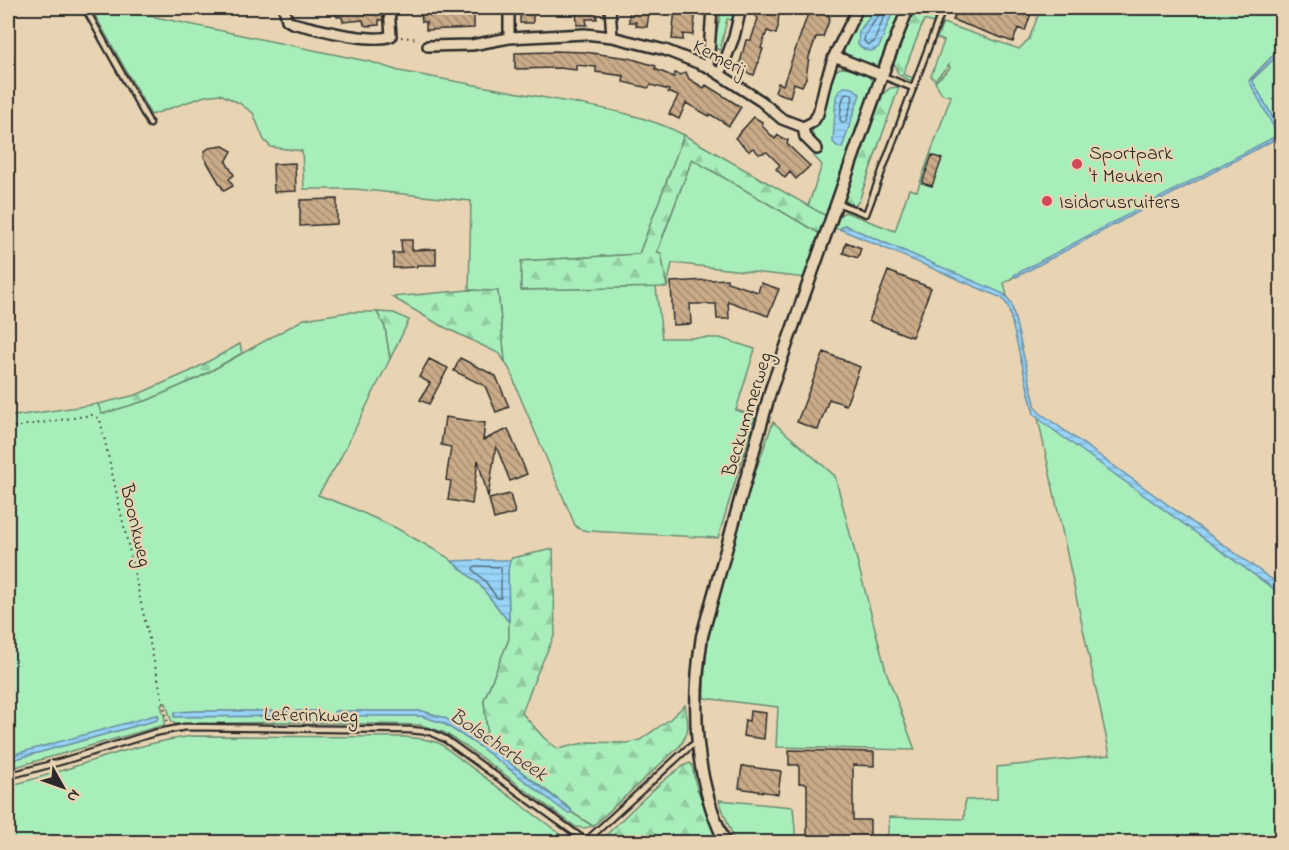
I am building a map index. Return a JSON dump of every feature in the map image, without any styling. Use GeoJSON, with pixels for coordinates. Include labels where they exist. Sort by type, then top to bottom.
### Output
{"type":"FeatureCollection","features":[{"type":"Feature","properties":{"kind":"street"},"geometry":{"type":"LineString","coordinates":[[284,8],[287,20],[292,23],[384,39],[391,36],[389,8]]}},
{"type":"Feature","properties":{"kind":"street"},"geometry":{"type":"LineString","coordinates":[[509,38],[510,8]]}},
{"type":"Feature","properties":{"kind":"street"},"geometry":{"type":"LineString","coordinates":[[610,8],[612,36]]}},
{"type":"Feature","properties":{"kind":"street"},"geometry":{"type":"LineString","coordinates":[[708,67],[712,8]]}},
{"type":"Feature","properties":{"kind":"street"},"geometry":{"type":"LineString","coordinates":[[720,74],[734,37],[741,8]]}},
{"type":"Feature","properties":{"kind":"street"},"geometry":{"type":"LineString","coordinates":[[802,127],[813,122],[819,114],[834,56],[858,8]]}},
{"type":"Feature","properties":{"kind":"street","name":"Beckummerweg"},"geometry":{"type":"LineString","coordinates":[[725,843],[706,789],[697,742],[696,671],[702,636],[771,389],[908,8]]}},
{"type":"Feature","properties":{"kind":"street","name":"Kemerij"},"geometry":{"type":"LineString","coordinates":[[428,46],[472,45],[509,38],[585,34],[612,36],[665,50],[708,67],[761,101],[782,119],[802,127],[805,137],[817,149]]}},
{"type":"Feature","properties":{"kind":"street"},"geometry":{"type":"LineString","coordinates":[[834,56],[882,75]]}},
{"type":"Feature","properties":{"kind":"lane"},"geometry":{"type":"LineString","coordinates":[[85,8],[150,124]]}},
{"type":"Feature","properties":{"kind":"lane"},"geometry":{"type":"LineString","coordinates":[[837,204],[866,214],[943,8]]}},
{"type":"Feature","properties":{"kind":"lane"},"geometry":{"type":"LineString","coordinates":[[882,75],[913,88]]}},
{"type":"Feature","properties":{"kind":"lane","name":"Leferinkweg"},"geometry":{"type":"LineString","coordinates":[[8,776],[169,729],[374,729],[430,732],[444,738],[586,842],[697,742]]}},
{"type":"Feature","properties":{"kind":"path"},"geometry":{"type":"LineString","coordinates":[[391,36],[428,39],[428,46]]}},
{"type":"Feature","properties":{"kind":"path","name":"Boonkweg"},"geometry":{"type":"LineString","coordinates":[[8,428],[92,415],[100,419],[169,729]]}},
{"type":"Feature","properties":{"kind":"green space"},"geometry":{"type":"Polygon","coordinates":[[[91,8],[112,8],[371,62],[399,71],[603,108],[636,116],[684,135],[639,254],[522,261],[521,290],[656,287],[662,338],[720,338],[755,349],[736,410],[755,416],[718,538],[588,531],[579,529],[575,525],[505,362],[498,292],[469,290],[471,201],[355,189],[304,189],[302,151],[271,147],[264,140],[253,113],[220,94],[205,96],[151,115],[91,8]]]}},
{"type":"Feature","properties":{"kind":"green space"},"geometry":{"type":"Polygon","coordinates":[[[722,8],[736,8],[733,20],[727,19],[720,50],[713,48],[722,8]]]}},
{"type":"Feature","properties":{"kind":"green space"},"geometry":{"type":"Polygon","coordinates":[[[863,8],[876,8],[859,32],[888,24],[894,8],[901,8],[880,65],[868,65],[857,61],[844,51],[846,37],[863,8]]]}},
{"type":"Feature","properties":{"kind":"green space","name":"Sportpark 't Meuken"},"geometry":{"type":"Polygon","coordinates":[[[1041,8],[1281,8],[1281,47],[1250,79],[1281,134],[1015,276],[1004,283],[1007,296],[844,225],[842,230],[835,228],[840,215],[845,212],[895,231],[909,189],[917,191],[951,96],[942,94],[935,82],[950,68],[949,65],[935,80],[931,76],[944,41],[937,38],[943,23],[1019,49],[1029,39],[1041,8]]]}},
{"type":"Feature","properties":{"kind":"green space"},"geometry":{"type":"Polygon","coordinates":[[[914,9],[935,16],[933,23],[924,20],[903,74],[913,78],[911,81],[898,74],[894,63],[914,9]]]}},
{"type":"Feature","properties":{"kind":"green space"},"geometry":{"type":"Polygon","coordinates":[[[1281,52],[1281,132],[1252,80],[1281,52]]]}},
{"type":"Feature","properties":{"kind":"green space"},"geometry":{"type":"Polygon","coordinates":[[[840,68],[858,71],[874,82],[828,217],[808,206],[822,165],[814,156],[823,149],[812,133],[824,112],[829,82],[835,71],[840,68]]]}},
{"type":"Feature","properties":{"kind":"green space"},"geometry":{"type":"Polygon","coordinates":[[[899,87],[859,201],[855,205],[848,204],[845,199],[883,94],[890,88],[899,87]]]}},
{"type":"Feature","properties":{"kind":"green space"},"geometry":{"type":"Polygon","coordinates":[[[684,135],[828,217],[822,235],[692,159],[657,252],[661,253],[667,287],[521,290],[521,261],[639,254],[684,135]]]}},
{"type":"Feature","properties":{"kind":"green space"},"geometry":{"type":"Polygon","coordinates":[[[692,159],[822,235],[807,278],[672,263],[667,287],[661,253],[657,253],[692,159]]]}},
{"type":"Feature","properties":{"kind":"green space"},"geometry":{"type":"Polygon","coordinates":[[[469,290],[498,291],[505,362],[500,354],[438,324],[392,297],[469,290]]]}},
{"type":"Feature","properties":{"kind":"green space"},"geometry":{"type":"Polygon","coordinates":[[[349,312],[377,312],[385,327],[390,359],[338,463],[318,495],[396,528],[447,557],[480,585],[509,622],[509,639],[484,700],[487,730],[482,742],[454,723],[422,711],[336,711],[334,714],[421,716],[443,723],[479,746],[567,812],[571,812],[593,826],[576,827],[464,745],[443,732],[421,725],[285,722],[175,724],[171,720],[166,703],[161,705],[165,719],[164,725],[8,769],[8,761],[157,720],[158,715],[8,756],[8,417],[98,404],[102,413],[148,400],[200,377],[304,319],[349,312]],[[200,711],[175,712],[174,716],[317,716],[316,711],[200,711]]]}},
{"type":"Feature","properties":{"kind":"green space"},"geometry":{"type":"Polygon","coordinates":[[[377,312],[394,313],[409,320],[390,359],[385,327],[377,312]]]}},
{"type":"Feature","properties":{"kind":"green space"},"geometry":{"type":"Polygon","coordinates":[[[240,344],[242,353],[200,377],[148,400],[102,414],[98,404],[136,395],[191,371],[240,344]]]}},
{"type":"Feature","properties":{"kind":"green space"},"geometry":{"type":"Polygon","coordinates":[[[1038,418],[1281,594],[1281,842],[887,842],[889,817],[964,819],[965,800],[997,799],[997,767],[1110,755],[1038,418]]]}},
{"type":"Feature","properties":{"kind":"green space"},"geometry":{"type":"Polygon","coordinates":[[[773,422],[835,476],[886,671],[915,750],[776,747],[778,707],[704,698],[705,663],[717,593],[738,523],[773,422]]]}},
{"type":"Feature","properties":{"kind":"green space"},"geometry":{"type":"Polygon","coordinates":[[[553,549],[555,634],[522,713],[544,738],[558,749],[588,742],[627,743],[640,740],[670,719],[685,705],[687,716],[687,731],[680,746],[593,826],[571,812],[571,809],[482,742],[487,730],[484,700],[509,639],[508,563],[512,558],[553,549]]]}},
{"type":"Feature","properties":{"kind":"green space"},"geometry":{"type":"Polygon","coordinates":[[[193,736],[405,737],[439,743],[559,833],[566,842],[8,842],[8,786],[123,751],[193,736]]]}},
{"type":"Feature","properties":{"kind":"green space"},"geometry":{"type":"Polygon","coordinates":[[[690,763],[718,842],[616,842],[609,837],[604,837],[659,785],[690,763]]]}},
{"type":"Feature","properties":{"kind":"green space"},"geometry":{"type":"Polygon","coordinates":[[[719,800],[793,807],[796,842],[735,842],[719,800]]]}},
{"type":"Feature","properties":{"kind":"water"},"geometry":{"type":"Polygon","coordinates":[[[876,8],[894,8],[880,45],[875,50],[869,51],[858,44],[859,32],[876,8]]]}},
{"type":"Feature","properties":{"kind":"water"},"geometry":{"type":"Polygon","coordinates":[[[1281,47],[1281,52],[1252,80],[1281,132],[1281,136],[1016,277],[1014,275],[1278,135],[1249,81],[1281,47]]]}},
{"type":"Feature","properties":{"kind":"water"},"geometry":{"type":"Polygon","coordinates":[[[844,87],[853,88],[860,94],[842,148],[833,142],[836,97],[844,87]]]}},
{"type":"Feature","properties":{"kind":"water"},"geometry":{"type":"Polygon","coordinates":[[[844,225],[1004,294],[1011,302],[1036,408],[1039,412],[1281,586],[1281,594],[1034,414],[1008,306],[1002,298],[840,229],[844,225]]]}},
{"type":"Feature","properties":{"kind":"water"},"geometry":{"type":"Polygon","coordinates":[[[510,560],[508,571],[509,622],[480,585],[452,561],[510,560]]]}},
{"type":"Feature","properties":{"kind":"water"},"geometry":{"type":"Polygon","coordinates":[[[317,711],[318,714],[317,716],[174,717],[175,712],[317,711]]]}},
{"type":"Feature","properties":{"kind":"water"},"geometry":{"type":"Polygon","coordinates":[[[335,711],[422,711],[445,718],[482,742],[572,811],[567,813],[479,746],[443,723],[421,716],[335,716],[335,711]]]}},
{"type":"Feature","properties":{"kind":"water"},"geometry":{"type":"Polygon","coordinates":[[[155,715],[159,716],[157,720],[8,761],[8,756],[155,715]]]}},
{"type":"Feature","properties":{"kind":"building"},"geometry":{"type":"Polygon","coordinates":[[[336,8],[382,8],[383,20],[379,20],[379,25],[367,26],[364,25],[363,20],[343,22],[342,17],[337,17],[336,8]]]}},
{"type":"Feature","properties":{"kind":"building"},"geometry":{"type":"Polygon","coordinates":[[[420,8],[439,10],[439,15],[457,15],[458,8],[474,8],[474,28],[426,30],[426,22],[422,22],[420,8]]]}},
{"type":"Feature","properties":{"kind":"building"},"geometry":{"type":"Polygon","coordinates":[[[520,8],[533,8],[533,23],[520,23],[520,8]]]}},
{"type":"Feature","properties":{"kind":"building"},"geometry":{"type":"Polygon","coordinates":[[[576,8],[596,8],[597,19],[586,19],[587,25],[577,25],[576,8]]]}},
{"type":"Feature","properties":{"kind":"building"},"geometry":{"type":"Polygon","coordinates":[[[630,8],[643,8],[643,12],[649,12],[647,27],[636,26],[636,22],[629,22],[630,8]]]}},
{"type":"Feature","properties":{"kind":"building"},"geometry":{"type":"Polygon","coordinates":[[[675,8],[696,9],[693,35],[683,34],[683,40],[672,39],[675,8]]]}},
{"type":"Feature","properties":{"kind":"building"},"geometry":{"type":"Polygon","coordinates":[[[758,8],[779,8],[778,27],[776,34],[767,31],[754,75],[738,70],[746,40],[751,40],[758,18],[755,16],[758,8]]]}},
{"type":"Feature","properties":{"kind":"building"},"geometry":{"type":"Polygon","coordinates":[[[810,8],[819,8],[818,12],[830,18],[823,37],[816,37],[802,86],[794,83],[790,97],[775,92],[778,83],[783,85],[810,8]]]}},
{"type":"Feature","properties":{"kind":"building"},"geometry":{"type":"Polygon","coordinates":[[[958,8],[1033,8],[1025,31],[1018,28],[1013,42],[953,20],[958,8]]]}},
{"type":"Feature","properties":{"kind":"building"},"geometry":{"type":"Polygon","coordinates":[[[584,52],[629,58],[656,66],[655,69],[674,77],[675,73],[681,75],[686,72],[689,79],[704,88],[706,85],[741,107],[729,126],[686,103],[679,119],[669,114],[678,96],[668,92],[669,90],[651,85],[648,88],[623,82],[624,76],[596,72],[596,67],[576,65],[576,70],[515,69],[515,53],[584,52]]]}},
{"type":"Feature","properties":{"kind":"building"},"geometry":{"type":"Polygon","coordinates":[[[754,117],[762,122],[762,126],[775,139],[778,135],[788,140],[787,144],[810,166],[796,179],[790,172],[785,178],[776,169],[780,165],[767,152],[759,154],[753,148],[749,151],[735,138],[754,117]]]}},
{"type":"Feature","properties":{"kind":"building"},"geometry":{"type":"Polygon","coordinates":[[[223,146],[232,151],[226,162],[234,175],[229,179],[233,186],[224,191],[204,157],[205,151],[209,148],[223,146]]]}},
{"type":"Feature","properties":{"kind":"building"},"geometry":{"type":"Polygon","coordinates":[[[932,155],[942,159],[932,186],[922,183],[932,155]]]}},
{"type":"Feature","properties":{"kind":"building"},"geometry":{"type":"Polygon","coordinates":[[[295,163],[296,191],[274,192],[273,164],[295,163]]]}},
{"type":"Feature","properties":{"kind":"building"},"geometry":{"type":"Polygon","coordinates":[[[337,199],[337,224],[300,226],[300,200],[337,199]]]}},
{"type":"Feature","properties":{"kind":"building"},"geometry":{"type":"Polygon","coordinates":[[[401,240],[412,240],[412,250],[436,249],[436,265],[393,268],[393,253],[402,253],[401,240]]]}},
{"type":"Feature","properties":{"kind":"building"},"geometry":{"type":"Polygon","coordinates":[[[846,242],[861,248],[858,258],[843,253],[846,242]]]}},
{"type":"Feature","properties":{"kind":"building"},"geometry":{"type":"Polygon","coordinates":[[[888,271],[931,288],[912,337],[869,321],[888,271]]]}},
{"type":"Feature","properties":{"kind":"building"},"geometry":{"type":"Polygon","coordinates":[[[727,279],[727,282],[758,292],[761,283],[779,289],[768,316],[728,301],[729,319],[717,319],[716,304],[690,304],[691,324],[673,325],[671,282],[727,279]]]}},
{"type":"Feature","properties":{"kind":"building"},"geometry":{"type":"Polygon","coordinates":[[[824,352],[860,367],[846,405],[829,399],[818,430],[797,422],[824,352]]]}},
{"type":"Feature","properties":{"kind":"building"},"geometry":{"type":"Polygon","coordinates":[[[460,358],[496,376],[509,407],[496,412],[485,386],[454,371],[460,358]]]}},
{"type":"Feature","properties":{"kind":"building"},"geometry":{"type":"Polygon","coordinates":[[[429,359],[448,368],[429,404],[420,400],[430,383],[419,377],[429,359]]]}},
{"type":"Feature","properties":{"kind":"building"},"geometry":{"type":"Polygon","coordinates":[[[445,417],[485,423],[483,440],[508,429],[527,474],[510,481],[496,446],[488,497],[478,460],[472,504],[448,500],[451,481],[446,480],[451,447],[441,445],[445,417]]]}},
{"type":"Feature","properties":{"kind":"building"},"geometry":{"type":"Polygon","coordinates":[[[510,494],[515,513],[494,519],[489,499],[510,494]]]}},
{"type":"Feature","properties":{"kind":"building"},"geometry":{"type":"Polygon","coordinates":[[[750,711],[766,713],[764,739],[743,736],[745,720],[749,721],[750,711]]]}},
{"type":"Feature","properties":{"kind":"building"},"geometry":{"type":"Polygon","coordinates":[[[789,750],[874,752],[874,766],[853,765],[853,820],[870,820],[870,843],[807,843],[807,784],[799,783],[799,765],[789,765],[789,750]]]}},
{"type":"Feature","properties":{"kind":"building"},"geometry":{"type":"Polygon","coordinates":[[[742,766],[781,771],[778,794],[739,788],[742,766]]]}},
{"type":"Feature","properties":{"kind":"place","name":"Sportpark 't Meuken"},"geometry":{"type":"Point","coordinates":[1077,164]}},
{"type":"Feature","properties":{"kind":"place","name":"Isidorusruiters"},"geometry":{"type":"Point","coordinates":[1047,201]}},
{"type":"Feature","properties":{"kind":"water label","name":"Bolscherbeek"},"geometry":{"type":"Point","coordinates":[499,744]}}]}
